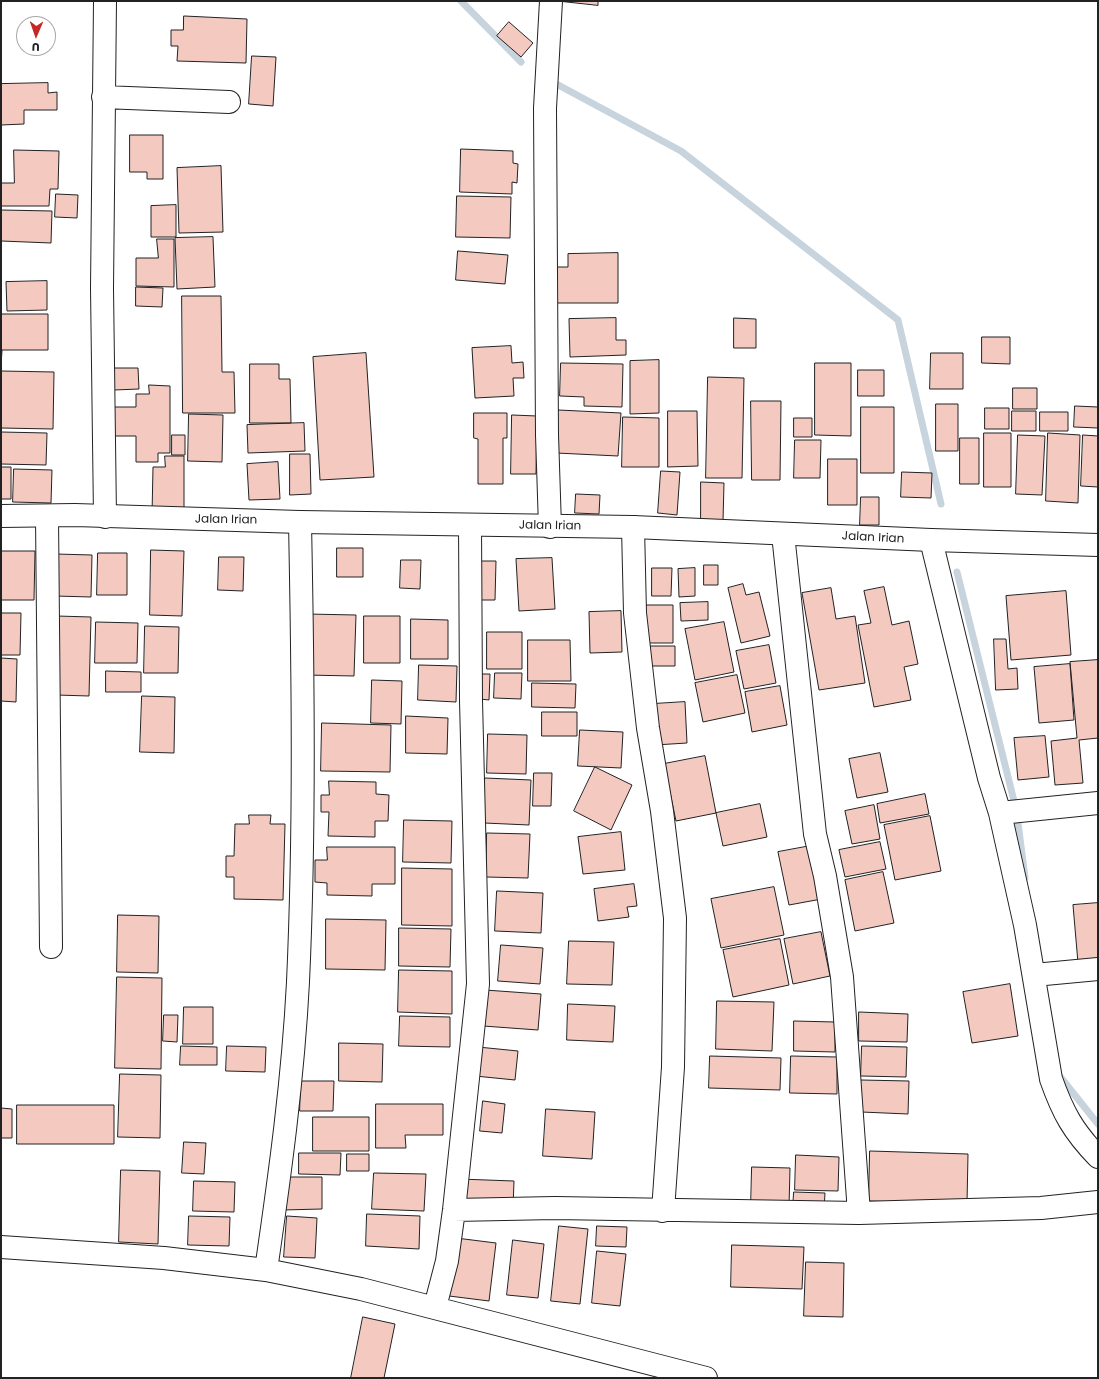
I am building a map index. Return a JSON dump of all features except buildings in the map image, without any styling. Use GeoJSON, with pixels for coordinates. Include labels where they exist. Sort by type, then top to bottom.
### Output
{"type":"FeatureCollection","features":[{"type":"Feature","properties":{"kind":"street"},"geometry":{"type":"LineString","coordinates":[[105,1],[102,288],[105,517]]}},
{"type":"Feature","properties":{"kind":"street"},"geometry":{"type":"LineString","coordinates":[[550,527],[547,428],[545,108],[551,1]]}},
{"type":"Feature","properties":{"kind":"street"},"geometry":{"type":"LineString","coordinates":[[103,96],[229,102]]}},
{"type":"Feature","properties":{"kind":"street","name":"Jalan Irian"},"geometry":{"type":"LineString","coordinates":[[1,516],[550,527],[633,527],[931,540],[1098,545]]}},
{"type":"Feature","properties":{"kind":"street"},"geometry":{"type":"LineString","coordinates":[[47,516],[51,947]]}},
{"type":"Feature","properties":{"kind":"street"},"geometry":{"type":"LineString","coordinates":[[266,1270],[289,1103],[298,984],[303,857],[300,522]]}},
{"type":"Feature","properties":{"kind":"street"},"geometry":{"type":"LineString","coordinates":[[435,1307],[447,1261],[454,1210],[478,984],[471,700],[470,525]]}},
{"type":"Feature","properties":{"kind":"street"},"geometry":{"type":"LineString","coordinates":[[633,527],[635,613],[648,728],[662,811],[675,918],[673,1067],[663,1211]]}},
{"type":"Feature","properties":{"kind":"street"},"geometry":{"type":"LineString","coordinates":[[783,534],[815,834],[825,876],[842,977],[859,1213]]}},
{"type":"Feature","properties":{"kind":"street"},"geometry":{"type":"LineString","coordinates":[[931,540],[989,778],[1000,813],[1034,974],[1045,1049],[1052,1079],[1060,1102],[1070,1123],[1098,1156]]}},
{"type":"Feature","properties":{"kind":"street"},"geometry":{"type":"LineString","coordinates":[[1000,813],[1098,803]]}},
{"type":"Feature","properties":{"kind":"street"},"geometry":{"type":"LineString","coordinates":[[1034,974],[1098,969]]}},
{"type":"Feature","properties":{"kind":"street"},"geometry":{"type":"LineString","coordinates":[[454,1210],[555,1208],[663,1211],[859,1213],[1041,1208],[1098,1202]]}},
{"type":"Feature","properties":{"kind":"street"},"geometry":{"type":"LineString","coordinates":[[1,1247],[164,1258],[266,1270],[361,1289],[435,1307],[706,1378]]}},
{"type":"Feature","properties":{"kind":"waterway"},"geometry":{"type":"LineString","coordinates":[[461,1],[521,62]]}},
{"type":"Feature","properties":{"kind":"waterway"},"geometry":{"type":"LineString","coordinates":[[549,80],[681,151],[898,320],[941,504]]}},
{"type":"Feature","properties":{"kind":"waterway"},"geometry":{"type":"LineString","coordinates":[[957,572],[1015,805]]}},
{"type":"Feature","properties":{"kind":"waterway"},"geometry":{"type":"LineString","coordinates":[[1018,823],[1025,878]]}},
{"type":"Feature","properties":{"kind":"waterway"},"geometry":{"type":"LineString","coordinates":[[1058,1074],[1098,1124]]}}]}
